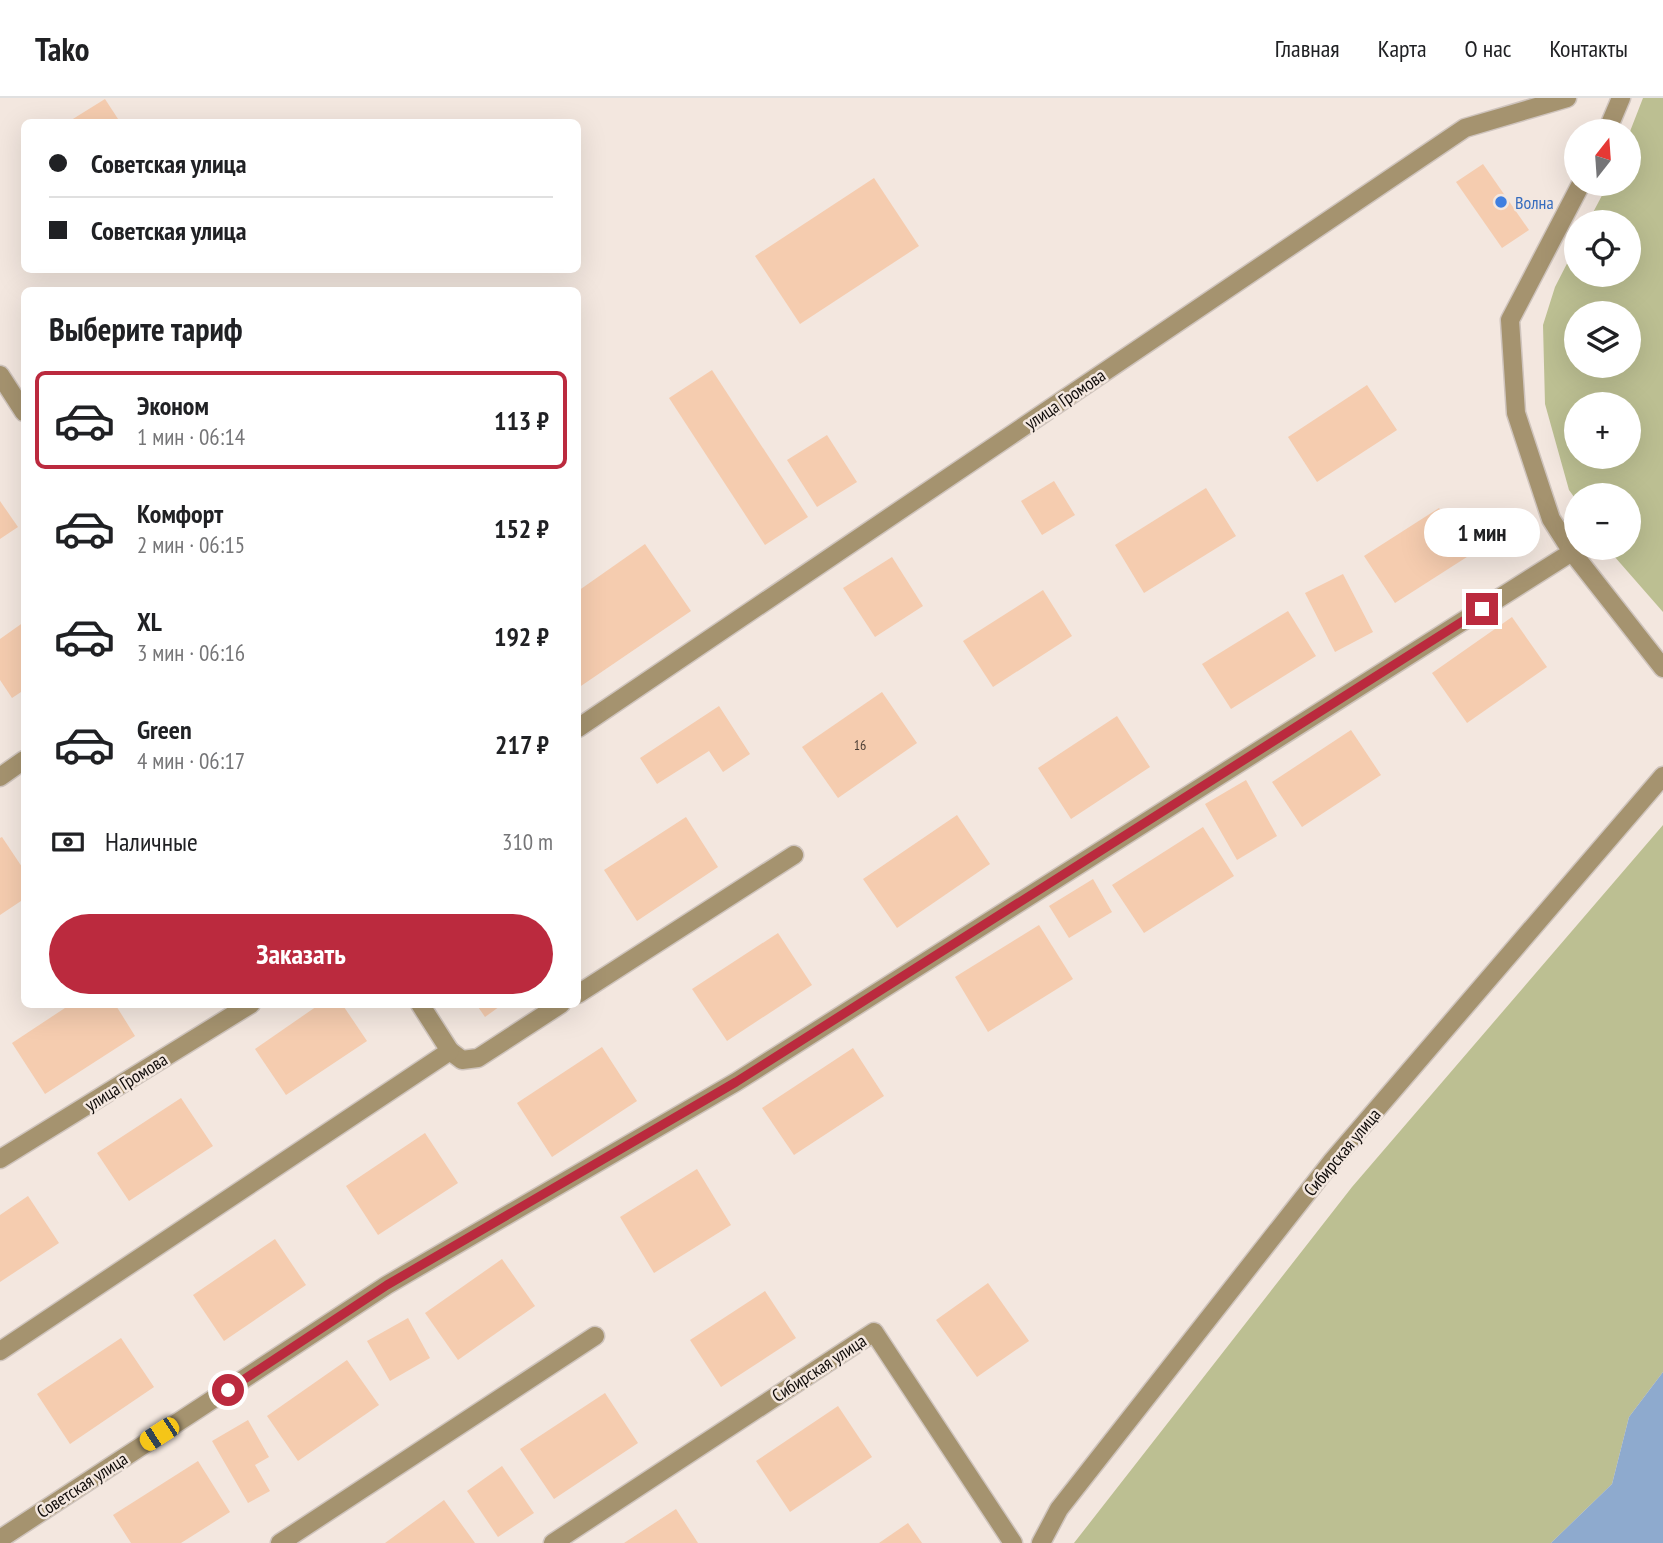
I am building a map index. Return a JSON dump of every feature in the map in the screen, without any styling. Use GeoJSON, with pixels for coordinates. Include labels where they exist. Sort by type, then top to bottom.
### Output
{"type":"FeatureCollection","features":[{"type":"Feature","properties":{"kind":"street","name":"улица Громова"},"geometry":{"type":"LineString","coordinates":[[581,726],[1465,128],[1567,98]]}},
{"type":"Feature","properties":{"kind":"street"},"geometry":{"type":"LineString","coordinates":[[1612,119],[1621,98]]}},
{"type":"Feature","properties":{"kind":"street"},"geometry":{"type":"LineString","coordinates":[[1564,539],[1551,519],[1516,413],[1510,320],[1575,196]]}},
{"type":"Feature","properties":{"kind":"street"},"geometry":{"type":"LineString","coordinates":[[0,375],[21,407]]}},
{"type":"Feature","properties":{"kind":"street","name":"Советская улица"},"geometry":{"type":"LineString","coordinates":[[0,1539],[387,1285],[736,1082],[1564,557]]}},
{"type":"Feature","properties":{"kind":"street"},"geometry":{"type":"LineString","coordinates":[[1578,560],[1663,668]]}},
{"type":"Feature","properties":{"kind":"street"},"geometry":{"type":"LineString","coordinates":[[0,777],[21,762]]}},
{"type":"Feature","properties":{"kind":"street","name":"Сибирская улица"},"geometry":{"type":"LineString","coordinates":[[1041,1543],[1059,1509],[1333,1160],[1663,776]]}},
{"type":"Feature","properties":{"kind":"street"},"geometry":{"type":"LineString","coordinates":[[581,992],[794,855]]}},
{"type":"Feature","properties":{"kind":"street","name":"улица Громова"},"geometry":{"type":"LineString","coordinates":[[0,1159],[245,1008]]}},
{"type":"Feature","properties":{"kind":"street"},"geometry":{"type":"LineString","coordinates":[[423,1008],[450,1051],[462,1060],[478,1058],[555,1008]]}},
{"type":"Feature","properties":{"kind":"street"},"geometry":{"type":"LineString","coordinates":[[0,1351],[450,1051]]}},
{"type":"Feature","properties":{"kind":"street","name":"Сибирская улица"},"geometry":{"type":"LineString","coordinates":[[553,1543],[874,1332],[1013,1543]]}},
{"type":"Feature","properties":{"kind":"street"},"geometry":{"type":"LineString","coordinates":[[280,1543],[595,1336]]}},
{"type":"Feature","properties":{"kind":"green space"},"geometry":{"type":"Polygon","coordinates":[[[1643,98],[1663,98],[1663,612],[1618,560],[1641,560],[1641,483],[1567,483],[1545,404],[1543,325],[1555,287],[1564,269],[1564,287],[1641,287],[1641,210],[1594,210],[1602,196],[1642,196],[1642,119],[1635,119],[1643,98]]]}},
{"type":"Feature","properties":{"kind":"green space"},"geometry":{"type":"Polygon","coordinates":[[[1663,825],[1663,1372],[1629,1417],[1612,1484],[1551,1543],[1074,1543],[1352,1187],[1663,825]]]}},
{"type":"Feature","properties":{"kind":"water"},"geometry":{"type":"Polygon","coordinates":[[[1663,1372],[1663,1543],[1551,1543],[1612,1484],[1629,1417],[1663,1372]]]}},
{"type":"Feature","properties":{"kind":"building"},"geometry":{"type":"Polygon","coordinates":[[[105,99],[118,119],[73,119],[105,99]]]}},
{"type":"Feature","properties":{"kind":"building"},"geometry":{"type":"Polygon","coordinates":[[[1483,164],[1529,230],[1502,248],[1456,182],[1483,164]]]}},
{"type":"Feature","properties":{"kind":"building"},"geometry":{"type":"Polygon","coordinates":[[[874,178],[919,246],[800,324],[755,256],[874,178]]]}},
{"type":"Feature","properties":{"kind":"building"},"geometry":{"type":"Polygon","coordinates":[[[712,370],[808,517],[765,545],[669,398],[712,370]]]}},
{"type":"Feature","properties":{"kind":"building"},"geometry":{"type":"Polygon","coordinates":[[[1367,385],[1397,430],[1317,482],[1288,437],[1367,385]]]}},
{"type":"Feature","properties":{"kind":"building"},"geometry":{"type":"Polygon","coordinates":[[[827,435],[857,482],[817,507],[787,460],[827,435]]]}},
{"type":"Feature","properties":{"kind":"building"},"geometry":{"type":"Polygon","coordinates":[[[1054,481],[1075,515],[1042,535],[1021,501],[1054,481]]]}},
{"type":"Feature","properties":{"kind":"building"},"geometry":{"type":"Polygon","coordinates":[[[1206,488],[1236,536],[1144,593],[1115,545],[1206,488]]]}},
{"type":"Feature","properties":{"kind":"building"},"geometry":{"type":"Polygon","coordinates":[[[0,501],[18,527],[0,539],[0,501]]]}},
{"type":"Feature","properties":{"kind":"building"},"geometry":{"type":"Polygon","coordinates":[[[1439,508],[1470,555],[1395,603],[1364,556],[1439,508]]]}},
{"type":"Feature","properties":{"kind":"building"},"geometry":{"type":"Polygon","coordinates":[[[645,544],[691,611],[581,686],[581,589],[645,544]]]}},
{"type":"Feature","properties":{"kind":"building"},"geometry":{"type":"Polygon","coordinates":[[[892,557],[923,606],[875,637],[843,588],[892,557]]]}},
{"type":"Feature","properties":{"kind":"building"},"geometry":{"type":"Polygon","coordinates":[[[1343,574],[1373,632],[1335,652],[1305,593],[1343,574]]]}},
{"type":"Feature","properties":{"kind":"building"},"geometry":{"type":"Polygon","coordinates":[[[1043,590],[1072,636],[993,687],[963,641],[1043,590]]]}},
{"type":"Feature","properties":{"kind":"building"},"geometry":{"type":"Polygon","coordinates":[[[1288,611],[1316,656],[1231,709],[1202,664],[1288,611]]]}},
{"type":"Feature","properties":{"kind":"building"},"geometry":{"type":"Polygon","coordinates":[[[1512,617],[1547,667],[1467,723],[1432,673],[1512,617]]]}},
{"type":"Feature","properties":{"kind":"building"},"geometry":{"type":"Polygon","coordinates":[[[21,624],[21,692],[12,698],[0,680],[0,639],[21,624]]]}},
{"type":"Feature","properties":{"kind":"building"},"geometry":{"type":"Polygon","coordinates":[[[882,692],[917,743],[838,798],[802,747],[882,692]]]}},
{"type":"Feature","properties":{"kind":"building"},"geometry":{"type":"Polygon","coordinates":[[[719,706],[750,754],[723,772],[709,751],[657,784],[640,758],[719,706]]]}},
{"type":"Feature","properties":{"kind":"building"},"geometry":{"type":"Polygon","coordinates":[[[1117,716],[1150,767],[1071,819],[1038,768],[1117,716]]]}},
{"type":"Feature","properties":{"kind":"building"},"geometry":{"type":"Polygon","coordinates":[[[1351,730],[1381,775],[1302,827],[1272,782],[1351,730]]]}},
{"type":"Feature","properties":{"kind":"building"},"geometry":{"type":"Polygon","coordinates":[[[1246,780],[1277,836],[1237,860],[1205,804],[1246,780]]]}},
{"type":"Feature","properties":{"kind":"building"},"geometry":{"type":"Polygon","coordinates":[[[957,815],[990,864],[897,928],[863,879],[957,815]]]}},
{"type":"Feature","properties":{"kind":"building"},"geometry":{"type":"Polygon","coordinates":[[[686,817],[718,867],[637,921],[604,870],[686,817]]]}},
{"type":"Feature","properties":{"kind":"building"},"geometry":{"type":"Polygon","coordinates":[[[1203,827],[1234,876],[1144,933],[1112,885],[1203,827]]]}},
{"type":"Feature","properties":{"kind":"building"},"geometry":{"type":"Polygon","coordinates":[[[2,837],[21,866],[21,901],[0,915],[2,837]]]}},
{"type":"Feature","properties":{"kind":"building"},"geometry":{"type":"Polygon","coordinates":[[[1093,879],[1112,912],[1069,938],[1049,906],[1093,879]]]}},
{"type":"Feature","properties":{"kind":"building"},"geometry":{"type":"Polygon","coordinates":[[[1039,925],[1073,979],[988,1032],[955,977],[1039,925]]]}},
{"type":"Feature","properties":{"kind":"building"},"geometry":{"type":"Polygon","coordinates":[[[778,933],[812,985],[727,1041],[692,989],[778,933]]]}},
{"type":"Feature","properties":{"kind":"building"},"geometry":{"type":"Polygon","coordinates":[[[65,1008],[118,1008],[135,1036],[45,1094],[12,1043],[65,1008]]]}},
{"type":"Feature","properties":{"kind":"building"},"geometry":{"type":"Polygon","coordinates":[[[314,1008],[345,1008],[367,1041],[286,1095],[255,1049],[314,1008]]]}},
{"type":"Feature","properties":{"kind":"building"},"geometry":{"type":"Polygon","coordinates":[[[479,1008],[497,1008],[485,1017],[479,1008]]]}},
{"type":"Feature","properties":{"kind":"building"},"geometry":{"type":"Polygon","coordinates":[[[602,1047],[637,1101],[552,1157],[517,1103],[602,1047]]]}},
{"type":"Feature","properties":{"kind":"building"},"geometry":{"type":"Polygon","coordinates":[[[853,1048],[884,1096],[794,1155],[762,1108],[853,1048]]]}},
{"type":"Feature","properties":{"kind":"building"},"geometry":{"type":"Polygon","coordinates":[[[181,1098],[213,1146],[129,1201],[97,1153],[181,1098]]]}},
{"type":"Feature","properties":{"kind":"building"},"geometry":{"type":"Polygon","coordinates":[[[425,1133],[458,1183],[378,1235],[346,1186],[425,1133]]]}},
{"type":"Feature","properties":{"kind":"building"},"geometry":{"type":"Polygon","coordinates":[[[697,1169],[731,1225],[654,1273],[620,1217],[697,1169]]]}},
{"type":"Feature","properties":{"kind":"building"},"geometry":{"type":"Polygon","coordinates":[[[28,1196],[59,1243],[0,1282],[0,1215],[28,1196]]]}},
{"type":"Feature","properties":{"kind":"building"},"geometry":{"type":"Polygon","coordinates":[[[275,1239],[306,1285],[224,1341],[193,1295],[275,1239]]]}},
{"type":"Feature","properties":{"kind":"building"},"geometry":{"type":"Polygon","coordinates":[[[502,1259],[535,1306],[458,1360],[425,1313],[502,1259]]]}},
{"type":"Feature","properties":{"kind":"building"},"geometry":{"type":"Polygon","coordinates":[[[988,1283],[1029,1341],[977,1377],[936,1320],[988,1283]]]}},
{"type":"Feature","properties":{"kind":"building"},"geometry":{"type":"Polygon","coordinates":[[[765,1291],[796,1338],[721,1387],[690,1340],[765,1291]]]}},
{"type":"Feature","properties":{"kind":"building"},"geometry":{"type":"Polygon","coordinates":[[[408,1318],[430,1358],[390,1381],[367,1341],[408,1318]]]}},
{"type":"Feature","properties":{"kind":"building"},"geometry":{"type":"Polygon","coordinates":[[[121,1338],[154,1387],[70,1444],[37,1394],[121,1338]]]}},
{"type":"Feature","properties":{"kind":"building"},"geometry":{"type":"Polygon","coordinates":[[[347,1360],[379,1405],[298,1461],[267,1416],[347,1360]]]}},
{"type":"Feature","properties":{"kind":"building"},"geometry":{"type":"Polygon","coordinates":[[[605,1393],[638,1443],[554,1499],[520,1449],[605,1393]]]}},
{"type":"Feature","properties":{"kind":"building"},"geometry":{"type":"Polygon","coordinates":[[[838,1406],[872,1457],[790,1512],[756,1461],[838,1406]]]}},
{"type":"Feature","properties":{"kind":"building"},"geometry":{"type":"Polygon","coordinates":[[[248,1420],[269,1457],[255,1465],[270,1491],[248,1503],[212,1441],[248,1420]]]}},
{"type":"Feature","properties":{"kind":"building"},"geometry":{"type":"Polygon","coordinates":[[[198,1461],[230,1512],[181,1543],[131,1543],[113,1515],[198,1461]]]}},
{"type":"Feature","properties":{"kind":"building"},"geometry":{"type":"Polygon","coordinates":[[[502,1466],[534,1513],[498,1537],[467,1491],[502,1466]]]}},
{"type":"Feature","properties":{"kind":"building"},"geometry":{"type":"Polygon","coordinates":[[[444,1500],[475,1543],[385,1543],[444,1500]]]}},
{"type":"Feature","properties":{"kind":"building"},"geometry":{"type":"Polygon","coordinates":[[[676,1509],[698,1543],[624,1543],[676,1509]]]}},
{"type":"Feature","properties":{"kind":"building"},"geometry":{"type":"Polygon","coordinates":[[[908,1523],[922,1543],[879,1543],[908,1523]]]}},
{"type":"Feature","properties":{"kind":"place","name":"Волна"},"geometry":{"type":"Point","coordinates":[1501,202]}},
{"type":"Feature","properties":{"kind":"route"},"geometry":{"type":"LineString","coordinates":[[228,1390],[387,1285],[736,1082],[1482,609]]}}]}
